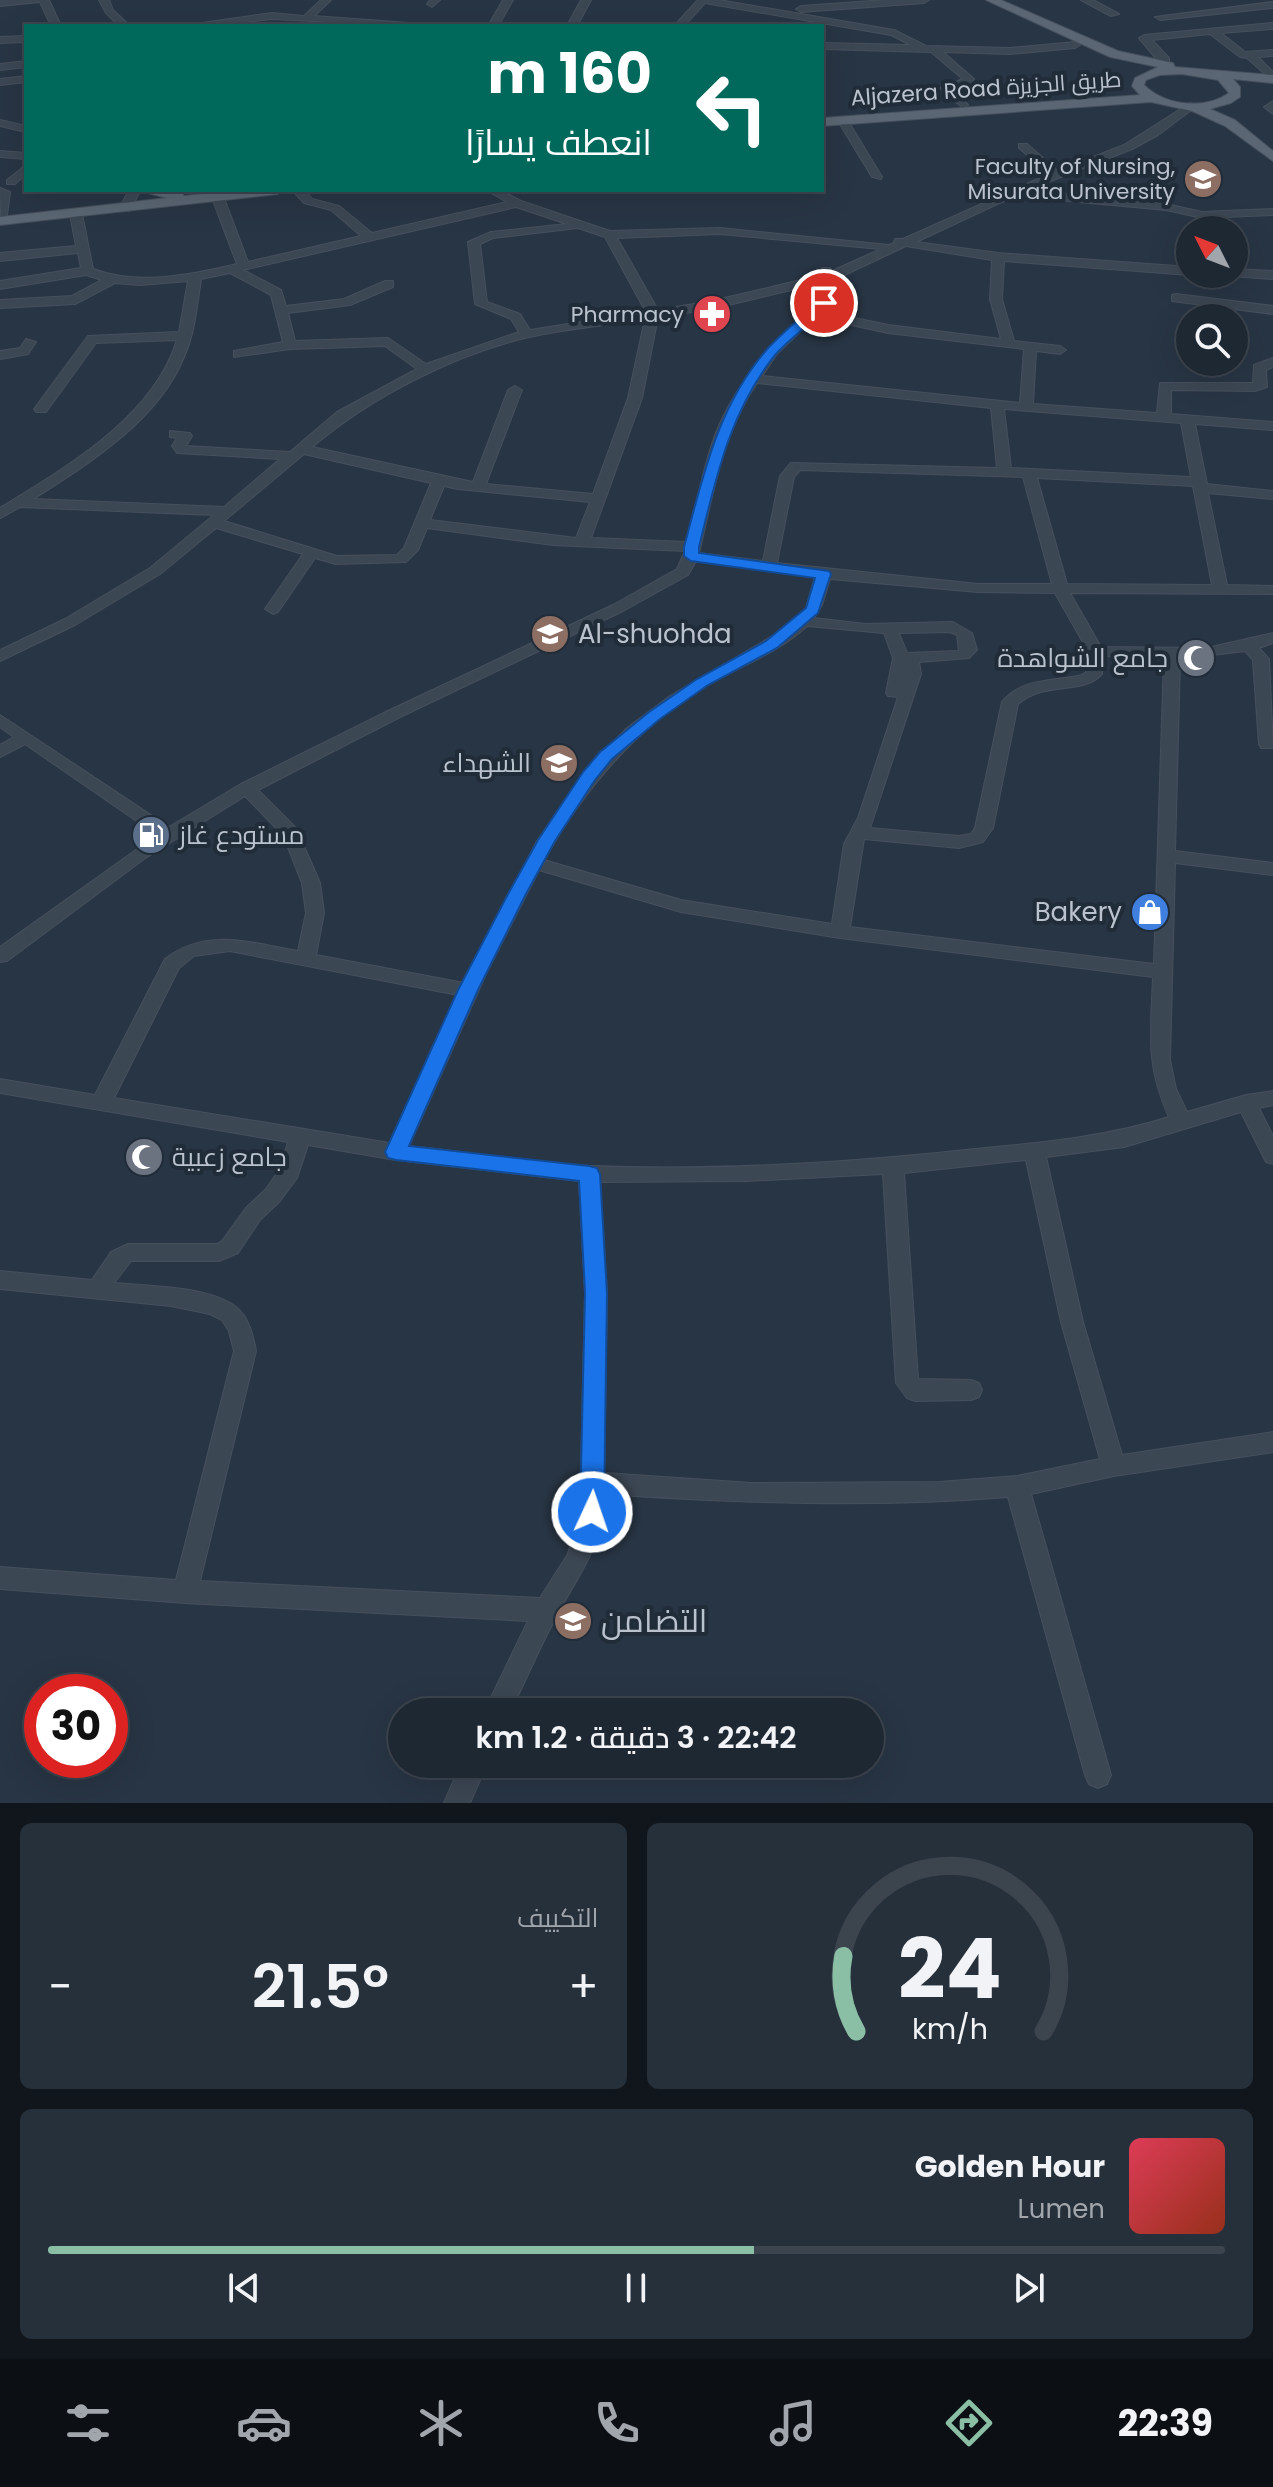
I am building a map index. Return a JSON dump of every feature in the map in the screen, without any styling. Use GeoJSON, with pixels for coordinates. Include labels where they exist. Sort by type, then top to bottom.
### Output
{"type":"FeatureCollection","features":[{"type":"Feature","properties":{"kind":"main road"},"geometry":{"type":"LineString","coordinates":[[974,0],[1075,45],[1139,81],[1141,91],[1153,98],[1191,106],[1230,123],[1273,157]]}},
{"type":"Feature","properties":{"kind":"main road"},"geometry":{"type":"LineString","coordinates":[[992,0],[1114,54],[1208,73],[1273,78]]}},
{"type":"Feature","properties":{"kind":"main road","name":"Aljazera Road طريق الجزيزة"},"geometry":{"type":"LineString","coordinates":[[824,120],[1107,93],[1158,71],[1190,70]]}},
{"type":"Feature","properties":{"kind":"main road"},"geometry":{"type":"LineString","coordinates":[[1208,73],[1235,87],[1234,110],[1273,142]]}},
{"type":"Feature","properties":{"kind":"main road"},"geometry":{"type":"LineString","coordinates":[[1191,106],[1273,86]]}},
{"type":"Feature","properties":{"kind":"main road","name":"Aljazera Road طريق الجزيزة"},"geometry":{"type":"LineString","coordinates":[[824,120],[1153,98]]}},
{"type":"Feature","properties":{"kind":"main road"},"geometry":{"type":"LineString","coordinates":[[0,215],[100,205],[135,198],[222,192]]}},
{"type":"Feature","properties":{"kind":"main road"},"geometry":{"type":"LineString","coordinates":[[0,221],[76,214],[135,198],[218,198],[263,192]]}},
{"type":"Feature","properties":{"kind":"street"},"geometry":{"type":"LineString","coordinates":[[0,3],[42,0],[55,24]]}},
{"type":"Feature","properties":{"kind":"street"},"geometry":{"type":"LineString","coordinates":[[104,0],[109,11],[123,24]]}},
{"type":"Feature","properties":{"kind":"street"},"geometry":{"type":"LineString","coordinates":[[307,18],[326,0]]}},
{"type":"Feature","properties":{"kind":"street"},"geometry":{"type":"LineString","coordinates":[[494,24],[508,0]]}},
{"type":"Feature","properties":{"kind":"street"},"geometry":{"type":"LineString","coordinates":[[573,24],[586,0]]}},
{"type":"Feature","properties":{"kind":"street"},"geometry":{"type":"LineString","coordinates":[[681,24],[703,0],[894,33],[931,50],[969,79],[945,88],[963,105]]}},
{"type":"Feature","properties":{"kind":"street"},"geometry":{"type":"LineString","coordinates":[[779,12],[924,0]]}},
{"type":"Feature","properties":{"kind":"street"},"geometry":{"type":"LineString","coordinates":[[1086,0],[1114,14]]}},
{"type":"Feature","properties":{"kind":"street"},"geometry":{"type":"LineString","coordinates":[[1160,17],[1272,2]]}},
{"type":"Feature","properties":{"kind":"street"},"geometry":{"type":"LineString","coordinates":[[250,17],[261,9]]}},
{"type":"Feature","properties":{"kind":"street"},"geometry":{"type":"LineString","coordinates":[[201,24],[250,17],[384,24]]}},
{"type":"Feature","properties":{"kind":"street"},"geometry":{"type":"LineString","coordinates":[[1164,65],[1164,58],[1143,39],[1273,26]]}},
{"type":"Feature","properties":{"kind":"street"},"geometry":{"type":"LineString","coordinates":[[1212,31],[1240,53],[1273,53]]}},
{"type":"Feature","properties":{"kind":"street"},"geometry":{"type":"LineString","coordinates":[[0,40],[24,39]]}},
{"type":"Feature","properties":{"kind":"street"},"geometry":{"type":"LineString","coordinates":[[824,46],[1019,51],[1075,45]]}},
{"type":"Feature","properties":{"kind":"street"},"geometry":{"type":"LineString","coordinates":[[1250,55],[1273,78]]}},
{"type":"Feature","properties":{"kind":"street"},"geometry":{"type":"LineString","coordinates":[[0,67],[24,64]]}},
{"type":"Feature","properties":{"kind":"street"},"geometry":{"type":"LineString","coordinates":[[0,82],[24,79]]}},
{"type":"Feature","properties":{"kind":"street"},"geometry":{"type":"LineString","coordinates":[[1168,103],[1175,117]]}},
{"type":"Feature","properties":{"kind":"street"},"geometry":{"type":"LineString","coordinates":[[1273,104],[1269,107],[1273,111]]}},
{"type":"Feature","properties":{"kind":"street"},"geometry":{"type":"LineString","coordinates":[[0,656],[112,598],[173,559],[354,407],[425,369],[460,354],[526,334],[751,298],[828,274],[1055,174],[1128,147],[1191,106]]}},
{"type":"Feature","properties":{"kind":"street"},"geometry":{"type":"LineString","coordinates":[[843,121],[877,177]]}},
{"type":"Feature","properties":{"kind":"street"},"geometry":{"type":"LineString","coordinates":[[0,123],[24,129]]}},
{"type":"Feature","properties":{"kind":"street"},"geometry":{"type":"LineString","coordinates":[[1023,146],[1055,174]]}},
{"type":"Feature","properties":{"kind":"street"},"geometry":{"type":"LineString","coordinates":[[0,154],[24,156]]}},
{"type":"Feature","properties":{"kind":"street"},"geometry":{"type":"LineString","coordinates":[[11,182],[24,170]]}},
{"type":"Feature","properties":{"kind":"street"},"geometry":{"type":"LineString","coordinates":[[1020,189],[1069,198],[1150,204],[1202,215],[1273,212]]}},
{"type":"Feature","properties":{"kind":"street"},"geometry":{"type":"LineString","coordinates":[[0,191],[4,192],[0,215]]}},
{"type":"Feature","properties":{"kind":"street"},"geometry":{"type":"LineString","coordinates":[[300,192],[308,201],[335,208],[369,237]]}},
{"type":"Feature","properties":{"kind":"street"},"geometry":{"type":"LineString","coordinates":[[496,192],[517,203],[609,235],[720,231],[884,246]]}},
{"type":"Feature","properties":{"kind":"street"},"geometry":{"type":"LineString","coordinates":[[218,198],[238,268],[277,293],[290,345]]}},
{"type":"Feature","properties":{"kind":"street"},"geometry":{"type":"LineString","coordinates":[[0,285],[87,271],[113,279],[195,276],[517,203]]}},
{"type":"Feature","properties":{"kind":"street"},"geometry":{"type":"LineString","coordinates":[[76,214],[87,271]]}},
{"type":"Feature","properties":{"kind":"street"},"geometry":{"type":"LineString","coordinates":[[526,334],[516,317],[481,304],[474,242],[491,235],[581,226]]}},
{"type":"Feature","properties":{"kind":"street"},"geometry":{"type":"LineString","coordinates":[[582,542],[635,398],[648,313],[609,235]]}},
{"type":"Feature","properties":{"kind":"street"},"geometry":{"type":"LineString","coordinates":[[828,274],[884,246],[905,241],[998,257],[1176,270]]}},
{"type":"Feature","properties":{"kind":"street"},"geometry":{"type":"LineString","coordinates":[[851,245],[860,257]]}},
{"type":"Feature","properties":{"kind":"street"},"geometry":{"type":"LineString","coordinates":[[0,257],[82,249]]}},
{"type":"Feature","properties":{"kind":"street"},"geometry":{"type":"LineString","coordinates":[[998,257],[996,299],[1009,344]]}},
{"type":"Feature","properties":{"kind":"street"},"geometry":{"type":"LineString","coordinates":[[0,956],[168,834],[247,788],[394,714],[618,608],[683,572],[718,445],[739,399],[781,341],[832,294],[828,274]]}},
{"type":"Feature","properties":{"kind":"street"},"geometry":{"type":"LineString","coordinates":[[1248,274],[1273,275]]}},
{"type":"Feature","properties":{"kind":"street"},"geometry":{"type":"LineString","coordinates":[[0,514],[146,407],[177,361],[185,336],[195,276]]}},
{"type":"Feature","properties":{"kind":"street"},"geometry":{"type":"LineString","coordinates":[[0,304],[75,300],[113,279]]}},
{"type":"Feature","properties":{"kind":"street"},"geometry":{"type":"LineString","coordinates":[[281,310],[346,302],[389,284]]}},
{"type":"Feature","properties":{"kind":"street"},"geometry":{"type":"LineString","coordinates":[[1176,298],[1273,310]]}},
{"type":"Feature","properties":{"kind":"street"},"geometry":{"type":"LineString","coordinates":[[812,313],[888,329],[1060,350]]}},
{"type":"Feature","properties":{"kind":"street"},"geometry":{"type":"LineString","coordinates":[[41,409],[92,339],[185,336]]}},
{"type":"Feature","properties":{"kind":"street"},"geometry":{"type":"LineString","coordinates":[[0,355],[24,351],[30,342]]}},
{"type":"Feature","properties":{"kind":"street"},"geometry":{"type":"LineString","coordinates":[[238,354],[290,345],[388,342],[425,369]]}},
{"type":"Feature","properties":{"kind":"street"},"geometry":{"type":"LineString","coordinates":[[1026,407],[1030,347]]}},
{"type":"Feature","properties":{"kind":"street"},"geometry":{"type":"LineString","coordinates":[[1164,415],[1165,386],[1255,387],[1262,384],[1259,368],[1273,362]]}},
{"type":"Feature","properties":{"kind":"street"},"geometry":{"type":"LineString","coordinates":[[752,379],[997,405],[1164,415],[1272,427]]}},
{"type":"Feature","properties":{"kind":"street"},"geometry":{"type":"LineString","coordinates":[[478,487],[515,390]]}},
{"type":"Feature","properties":{"kind":"street"},"geometry":{"type":"LineString","coordinates":[[997,405],[1004,472]]}},
{"type":"Feature","properties":{"kind":"street"},"geometry":{"type":"LineString","coordinates":[[1187,418],[1220,590]]}},
{"type":"Feature","properties":{"kind":"street"},"geometry":{"type":"LineString","coordinates":[[175,434],[185,436],[179,446],[182,450],[297,453],[478,487],[598,499]]}},
{"type":"Feature","properties":{"kind":"street"},"geometry":{"type":"LineString","coordinates":[[769,568],[787,476],[796,466],[1029,473],[1202,485],[1273,495]]}},
{"type":"Feature","properties":{"kind":"street"},"geometry":{"type":"LineString","coordinates":[[859,833],[959,842],[977,838],[984,828],[1010,702],[1018,693],[1042,683],[1090,679],[1094,674],[1096,651],[1061,590],[1029,473]]}},
{"type":"Feature","properties":{"kind":"street"},"geometry":{"type":"LineString","coordinates":[[216,523],[311,553],[350,561],[401,559],[411,550],[439,481]]}},
{"type":"Feature","properties":{"kind":"street"},"geometry":{"type":"LineString","coordinates":[[0,503],[230,511]]}},
{"type":"Feature","properties":{"kind":"street"},"geometry":{"type":"LineString","coordinates":[[423,523],[691,551],[769,568],[978,588],[1273,590]]}},
{"type":"Feature","properties":{"kind":"street"},"geometry":{"type":"LineString","coordinates":[[273,609],[311,553]]}},
{"type":"Feature","properties":{"kind":"street"},"geometry":{"type":"LineString","coordinates":[[396,1152],[468,990],[534,863],[589,776],[606,756],[678,699],[771,645],[803,621],[813,610],[824,574]]}},
{"type":"Feature","properties":{"kind":"street"},"geometry":{"type":"LineString","coordinates":[[803,621],[890,629],[953,627],[964,633],[969,650],[966,654],[906,658]]}},
{"type":"Feature","properties":{"kind":"street"},"geometry":{"type":"LineString","coordinates":[[840,932],[853,844],[867,818],[913,674],[890,629]]}},
{"type":"Feature","properties":{"kind":"street"},"geometry":{"type":"LineString","coordinates":[[1096,651],[1172,655],[1227,653],[1273,638]]}},
{"type":"Feature","properties":{"kind":"street"},"geometry":{"type":"LineString","coordinates":[[1250,648],[1261,659],[1267,744]]}},
{"type":"Feature","properties":{"kind":"street"},"geometry":{"type":"LineString","coordinates":[[1172,655],[1160,1060],[1166,1089],[1182,1123]]}},
{"type":"Feature","properties":{"kind":"street"},"geometry":{"type":"LineString","coordinates":[[894,693],[906,658]]}},
{"type":"Feature","properties":{"kind":"street"},"geometry":{"type":"LineString","coordinates":[[0,720],[168,834]]}},
{"type":"Feature","properties":{"kind":"street"},"geometry":{"type":"LineString","coordinates":[[0,752],[26,737]]}},
{"type":"Feature","properties":{"kind":"street"},"geometry":{"type":"LineString","coordinates":[[247,788],[290,832],[311,883],[315,913],[306,958]]}},
{"type":"Feature","properties":{"kind":"street"},"geometry":{"type":"LineString","coordinates":[[1166,856],[1273,869]]}},
{"type":"Feature","properties":{"kind":"street"},"geometry":{"type":"LineString","coordinates":[[534,863],[650,899],[840,932],[1161,971]]}},
{"type":"Feature","properties":{"kind":"street"},"geometry":{"type":"LineString","coordinates":[[102,1101],[179,957],[201,946],[230,945],[468,990]]}},
{"type":"Feature","properties":{"kind":"street"},"geometry":{"type":"LineString","coordinates":[[0,1086],[396,1152],[589,1174],[746,1173],[893,1166],[1034,1151],[1124,1139],[1246,1102],[1273,1098]]}},
{"type":"Feature","properties":{"kind":"street"},"geometry":{"type":"LineString","coordinates":[[1246,1102],[1273,1156]]}},
{"type":"Feature","properties":{"kind":"street"},"geometry":{"type":"LineString","coordinates":[[97,1291],[119,1258],[128,1253],[219,1252],[230,1247],[253,1214],[273,1195],[290,1172],[300,1137]]}},
{"type":"Feature","properties":{"kind":"street"},"geometry":{"type":"LineString","coordinates":[[1034,1151],[1072,1322],[1114,1466]]}},
{"type":"Feature","properties":{"kind":"street"},"geometry":{"type":"LineString","coordinates":[[893,1166],[907,1383],[915,1391],[971,1390]]}},
{"type":"Feature","properties":{"kind":"street"},"geometry":{"type":"LineString","coordinates":[[504,1698],[546,1610],[579,1558],[592,1512],[596,1293],[589,1174]]}},
{"type":"Feature","properties":{"kind":"street"},"geometry":{"type":"LineString","coordinates":[[0,1280],[171,1297],[215,1306],[230,1314],[240,1329],[245,1351],[185,1592]]}},
{"type":"Feature","properties":{"kind":"street"},"geometry":{"type":"LineString","coordinates":[[594,1483],[752,1493],[939,1492],[1017,1486],[1114,1466],[1273,1442]]}},
{"type":"Feature","properties":{"kind":"street"},"geometry":{"type":"LineString","coordinates":[[1017,1486],[1098,1775]]}},
{"type":"Feature","properties":{"kind":"street"},"geometry":{"type":"LineString","coordinates":[[0,1578],[185,1592],[546,1610]]}},
{"type":"Feature","properties":{"kind":"street"},"geometry":{"type":"LineString","coordinates":[[457,1803],[468,1778]]}},
{"type":"Feature","properties":{"kind":"place","name":"Faculty of Nursing, Misurata University"},"geometry":{"type":"Point","coordinates":[1203,179]}},
{"type":"Feature","properties":{"kind":"place","name":"Pharmacy"},"geometry":{"type":"Point","coordinates":[712,314]}},
{"type":"Feature","properties":{"kind":"place","name":"Al-shuohda"},"geometry":{"type":"Point","coordinates":[550,634]}},
{"type":"Feature","properties":{"kind":"place","name":"جامع الشواهدة"},"geometry":{"type":"Point","coordinates":[1196,658]}},
{"type":"Feature","properties":{"kind":"place","name":"الشهداء"},"geometry":{"type":"Point","coordinates":[559,763]}},
{"type":"Feature","properties":{"kind":"place","name":"مستودع غاز"},"geometry":{"type":"Point","coordinates":[151,835]}},
{"type":"Feature","properties":{"kind":"place","name":"Bakery"},"geometry":{"type":"Point","coordinates":[1150,912]}},
{"type":"Feature","properties":{"kind":"place","name":"جامع زعبية"},"geometry":{"type":"Point","coordinates":[144,1157]}},
{"type":"Feature","properties":{"kind":"place","name":"التضامن"},"geometry":{"type":"Point","coordinates":[573,1621]}},
{"type":"Feature","properties":{"kind":"route"},"geometry":{"type":"LineString","coordinates":[[592,1512],[596,1293],[589,1174],[396,1152],[468,990],[517,894],[546,840],[589,776],[606,756],[654,715],[703,682],[771,645],[813,610],[824,574],[691,556],[691,547],[718,445],[739,399],[773,351],[824,303]]}}]}
